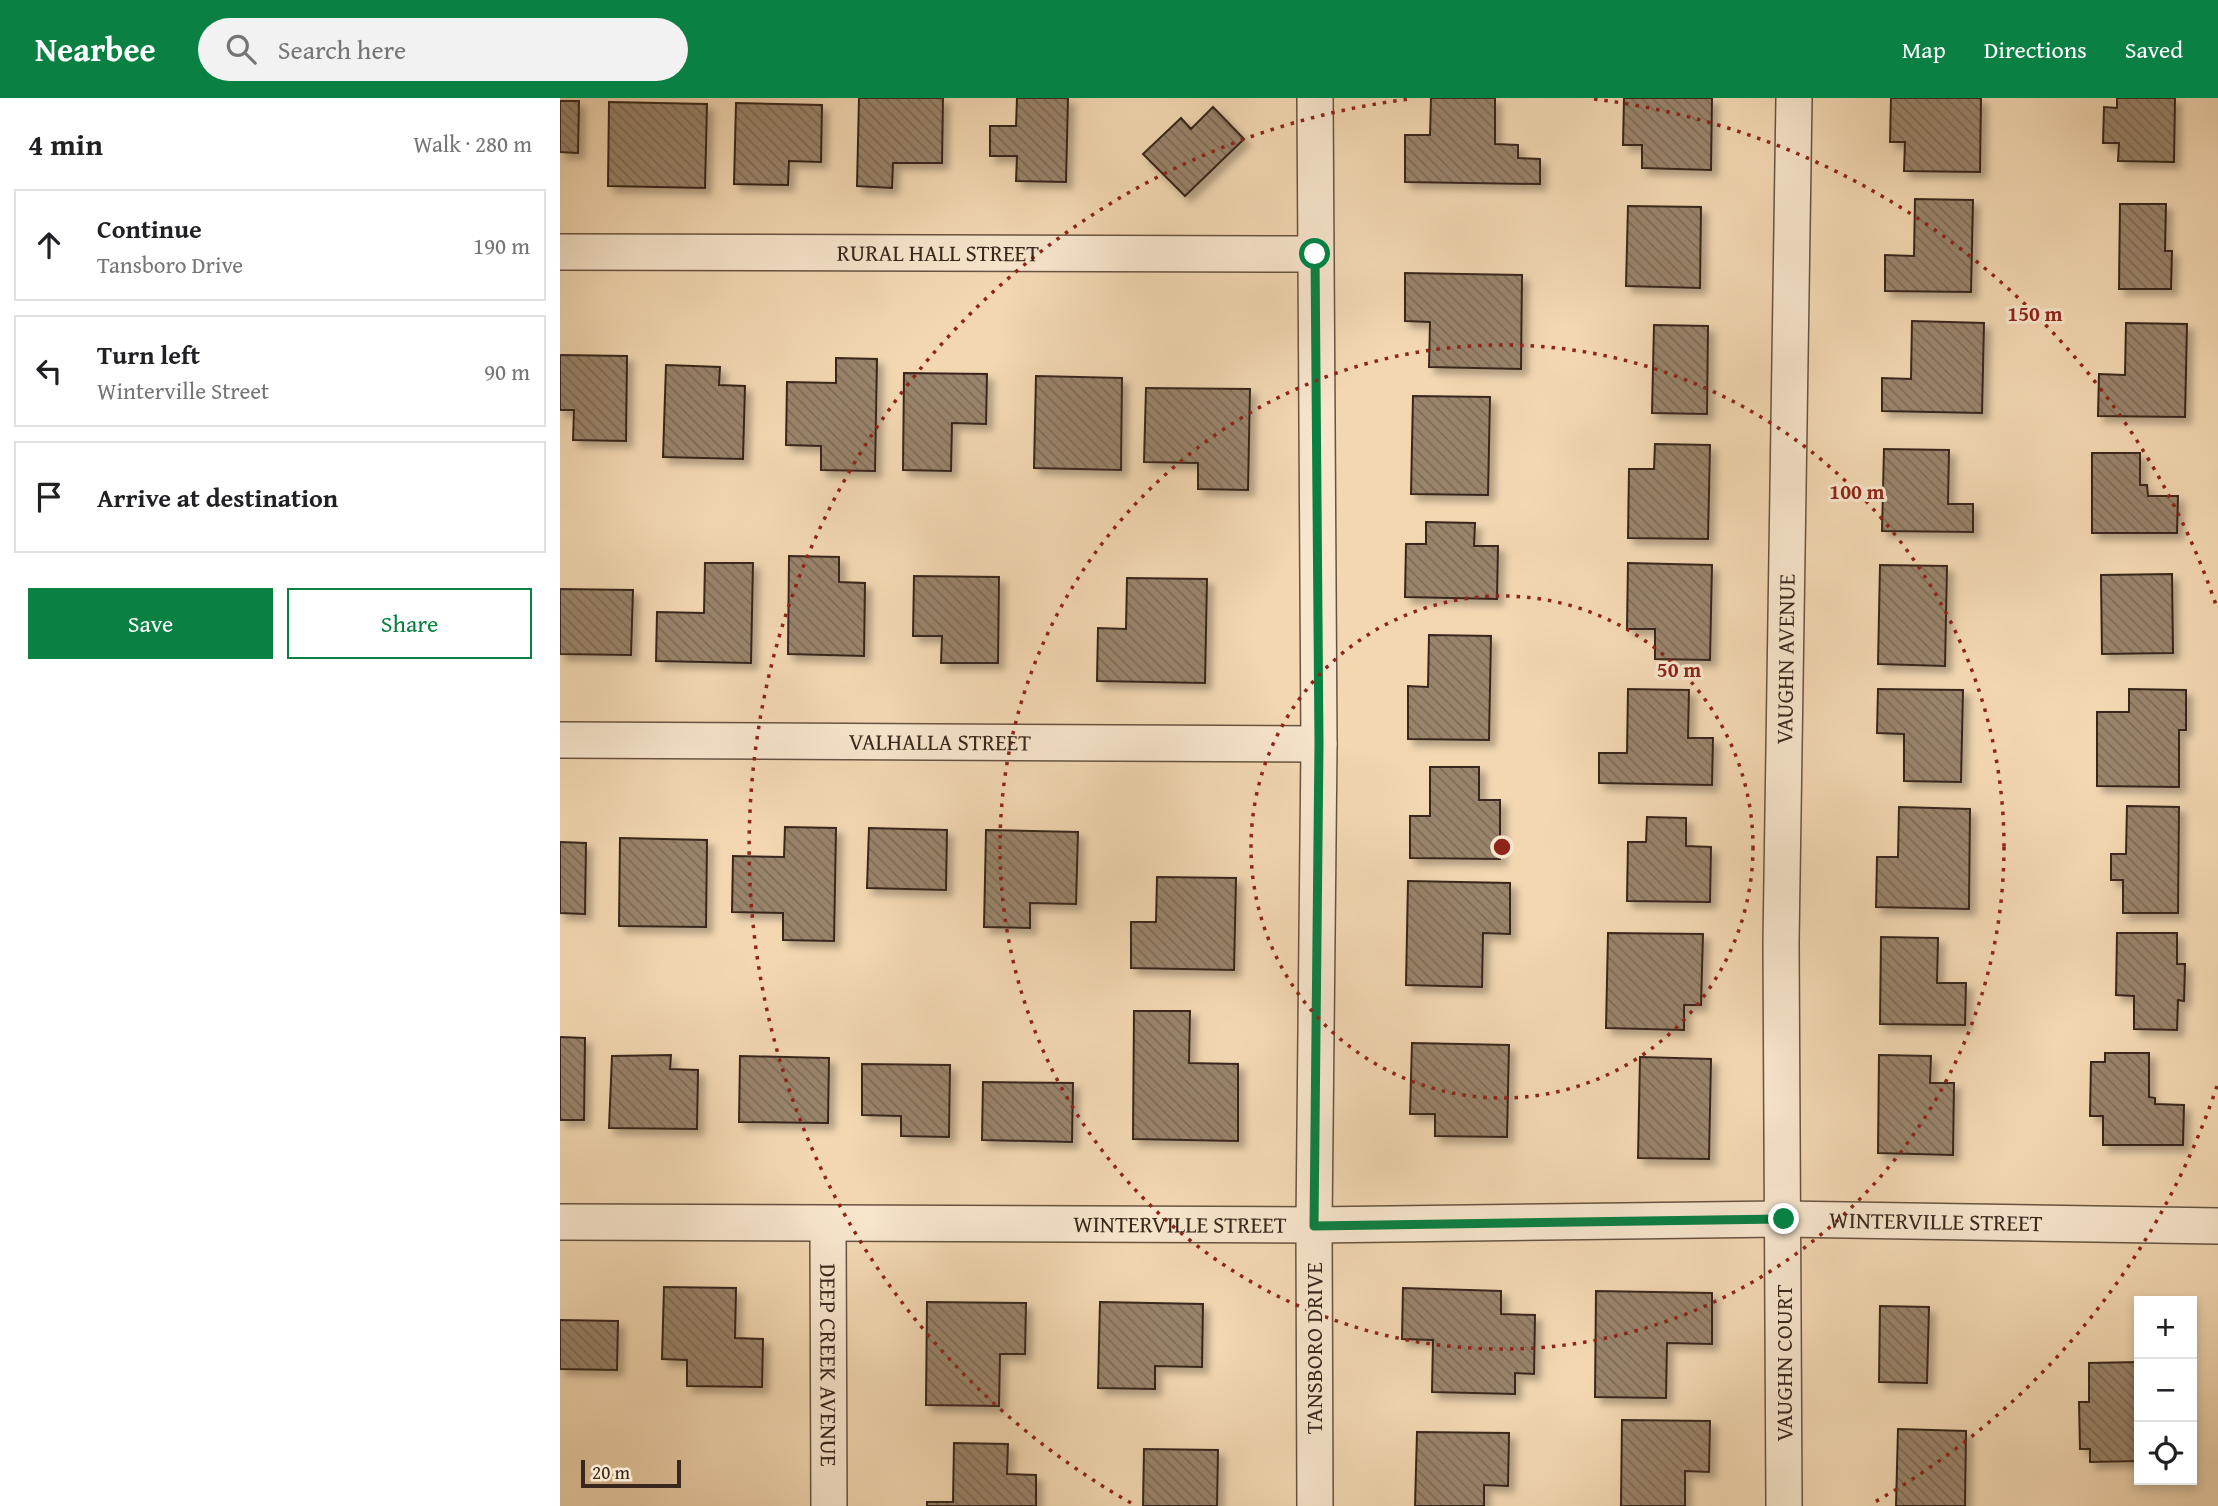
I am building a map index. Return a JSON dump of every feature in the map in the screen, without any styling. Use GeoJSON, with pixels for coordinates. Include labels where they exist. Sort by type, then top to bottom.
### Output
{"type":"FeatureCollection","features":[{"type":"Feature","properties":{"kind":"street","name":"TANSBORO DRIVE"},"geometry":{"type":"LineString","coordinates":[[1315,98],[1319,744],[1314,1226],[1315,1506]]}},
{"type":"Feature","properties":{"kind":"street","name":"VAUGHN AVENUE"},"geometry":{"type":"LineString","coordinates":[[1784,1219],[1781,943],[1794,98]]}},
{"type":"Feature","properties":{"kind":"street","name":"RURAL HALL STREET"},"geometry":{"type":"LineString","coordinates":[[560,252],[1315,254]]}},
{"type":"Feature","properties":{"kind":"street","name":"VALHALLA STREET"},"geometry":{"type":"LineString","coordinates":[[560,740],[1319,744]]}},
{"type":"Feature","properties":{"kind":"street","name":"WINTERVILLE STREET"},"geometry":{"type":"LineString","coordinates":[[560,1222],[1314,1226],[1784,1219],[2218,1226]]}},
{"type":"Feature","properties":{"kind":"street","name":"VAUGHN COURT"},"geometry":{"type":"LineString","coordinates":[[1784,1219],[1784,1506]]}},
{"type":"Feature","properties":{"kind":"street","name":"DEEP CREEK AVENUE"},"geometry":{"type":"LineString","coordinates":[[828,1225],[829,1506]]}},
{"type":"Feature","properties":{"kind":"building"},"geometry":{"type":"Polygon","coordinates":[[[859,98],[943,98],[942,163],[893,163],[892,188],[857,186],[859,98]]]}},
{"type":"Feature","properties":{"kind":"building"},"geometry":{"type":"Polygon","coordinates":[[[1017,98],[1068,98],[1066,182],[1016,181],[1017,156],[990,156],[990,126],[1016,126],[1017,98]]]}},
{"type":"Feature","properties":{"kind":"building"},"geometry":{"type":"Polygon","coordinates":[[[1431,98],[1495,98],[1495,144],[1518,145],[1518,158],[1540,159],[1540,184],[1405,182],[1405,135],[1430,135],[1431,98]]]}},
{"type":"Feature","properties":{"kind":"building"},"geometry":{"type":"Polygon","coordinates":[[[1624,98],[1712,98],[1711,170],[1642,168],[1642,145],[1623,145],[1624,98]]]}},
{"type":"Feature","properties":{"kind":"building"},"geometry":{"type":"Polygon","coordinates":[[[1891,98],[1981,98],[1980,172],[1904,171],[1905,142],[1890,142],[1891,98]]]}},
{"type":"Feature","properties":{"kind":"building"},"geometry":{"type":"Polygon","coordinates":[[[2117,98],[2175,98],[2174,162],[2118,161],[2119,143],[2103,143],[2104,107],[2117,108],[2117,98]]]}},
{"type":"Feature","properties":{"kind":"building"},"geometry":{"type":"Polygon","coordinates":[[[560,101],[579,101],[578,153],[560,152],[560,101]]]}},
{"type":"Feature","properties":{"kind":"building"},"geometry":{"type":"Polygon","coordinates":[[[609,102],[707,104],[705,188],[608,186],[609,102]]]}},
{"type":"Feature","properties":{"kind":"building"},"geometry":{"type":"Polygon","coordinates":[[[736,103],[822,105],[821,162],[789,161],[788,185],[734,184],[736,103]]]}},
{"type":"Feature","properties":{"kind":"building"},"geometry":{"type":"Polygon","coordinates":[[[1213,107],[1244,139],[1185,196],[1143,154],[1181,118],[1191,129],[1213,107]]]}},
{"type":"Feature","properties":{"kind":"building"},"geometry":{"type":"Polygon","coordinates":[[[1915,199],[1973,200],[1971,292],[1885,291],[1885,255],[1914,256],[1915,199]]]}},
{"type":"Feature","properties":{"kind":"building"},"geometry":{"type":"Polygon","coordinates":[[[2120,204],[2166,204],[2165,251],[2172,251],[2171,289],[2119,289],[2120,204]]]}},
{"type":"Feature","properties":{"kind":"building"},"geometry":{"type":"Polygon","coordinates":[[[1628,206],[1701,207],[1700,288],[1626,286],[1628,206]]]}},
{"type":"Feature","properties":{"kind":"building"},"geometry":{"type":"Polygon","coordinates":[[[1405,273],[1522,275],[1521,369],[1429,367],[1430,322],[1405,321],[1405,273]]]}},
{"type":"Feature","properties":{"kind":"building"},"geometry":{"type":"Polygon","coordinates":[[[1912,321],[1984,323],[1982,413],[1882,411],[1882,378],[1911,379],[1912,321]]]}},
{"type":"Feature","properties":{"kind":"building"},"geometry":{"type":"Polygon","coordinates":[[[2126,323],[2187,324],[2185,417],[2098,416],[2099,374],[2125,375],[2126,323]]]}},
{"type":"Feature","properties":{"kind":"building"},"geometry":{"type":"Polygon","coordinates":[[[1654,325],[1708,326],[1707,414],[1652,413],[1654,325]]]}},
{"type":"Feature","properties":{"kind":"building"},"geometry":{"type":"Polygon","coordinates":[[[560,355],[627,356],[626,441],[573,440],[574,410],[560,410],[560,355]]]}},
{"type":"Feature","properties":{"kind":"building"},"geometry":{"type":"Polygon","coordinates":[[[836,358],[877,359],[875,471],[821,470],[821,446],[786,445],[787,382],[836,383],[836,358]]]}},
{"type":"Feature","properties":{"kind":"building"},"geometry":{"type":"Polygon","coordinates":[[[666,365],[720,367],[719,385],[745,386],[743,459],[663,457],[666,365]]]}},
{"type":"Feature","properties":{"kind":"building"},"geometry":{"type":"Polygon","coordinates":[[[904,373],[987,374],[986,424],[952,423],[951,471],[903,470],[904,373]]]}},
{"type":"Feature","properties":{"kind":"building"},"geometry":{"type":"Polygon","coordinates":[[[1036,376],[1122,378],[1121,470],[1034,468],[1036,376]]]}},
{"type":"Feature","properties":{"kind":"building"},"geometry":{"type":"Polygon","coordinates":[[[1146,388],[1250,389],[1248,490],[1198,489],[1198,463],[1144,462],[1146,388]]]}},
{"type":"Feature","properties":{"kind":"building"},"geometry":{"type":"Polygon","coordinates":[[[1413,396],[1490,397],[1488,495],[1411,494],[1413,396]]]}},
{"type":"Feature","properties":{"kind":"building"},"geometry":{"type":"Polygon","coordinates":[[[1655,444],[1710,445],[1708,539],[1628,538],[1629,469],[1654,469],[1655,444]]]}},
{"type":"Feature","properties":{"kind":"building"},"geometry":{"type":"Polygon","coordinates":[[[1884,449],[1949,450],[1948,504],[1973,504],[1973,532],[1882,531],[1884,449]]]}},
{"type":"Feature","properties":{"kind":"building"},"geometry":{"type":"Polygon","coordinates":[[[2092,453],[2140,453],[2140,485],[2147,485],[2148,496],[2178,496],[2177,533],[2092,533],[2092,453]]]}},
{"type":"Feature","properties":{"kind":"building"},"geometry":{"type":"Polygon","coordinates":[[[1426,522],[1475,523],[1474,546],[1498,546],[1497,599],[1405,597],[1406,544],[1426,544],[1426,522]]]}},
{"type":"Feature","properties":{"kind":"building"},"geometry":{"type":"Polygon","coordinates":[[[789,556],[839,557],[839,582],[865,583],[864,656],[788,654],[789,556]]]}},
{"type":"Feature","properties":{"kind":"building"},"geometry":{"type":"Polygon","coordinates":[[[705,563],[753,563],[751,663],[656,661],[657,612],[704,613],[705,563]]]}},
{"type":"Feature","properties":{"kind":"building"},"geometry":{"type":"Polygon","coordinates":[[[1628,563],[1712,565],[1710,660],[1655,659],[1655,629],[1627,629],[1628,563]]]}},
{"type":"Feature","properties":{"kind":"building"},"geometry":{"type":"Polygon","coordinates":[[[1880,565],[1947,566],[1945,666],[1878,664],[1880,565]]]}},
{"type":"Feature","properties":{"kind":"building"},"geometry":{"type":"Polygon","coordinates":[[[2172,574],[2173,653],[2102,654],[2101,575],[2172,574]]]}},
{"type":"Feature","properties":{"kind":"building"},"geometry":{"type":"Polygon","coordinates":[[[914,576],[999,577],[998,663],[941,663],[942,636],[913,636],[914,576]]]}},
{"type":"Feature","properties":{"kind":"building"},"geometry":{"type":"Polygon","coordinates":[[[1127,578],[1207,579],[1205,683],[1097,681],[1098,628],[1126,629],[1127,578]]]}},
{"type":"Feature","properties":{"kind":"building"},"geometry":{"type":"Polygon","coordinates":[[[560,589],[633,590],[631,655],[560,654],[560,589]]]}},
{"type":"Feature","properties":{"kind":"building"},"geometry":{"type":"Polygon","coordinates":[[[1429,635],[1491,636],[1489,740],[1408,739],[1408,686],[1428,687],[1429,635]]]}},
{"type":"Feature","properties":{"kind":"building"},"geometry":{"type":"Polygon","coordinates":[[[1628,689],[1689,690],[1688,738],[1713,738],[1712,785],[1599,783],[1599,753],[1627,753],[1628,689]]]}},
{"type":"Feature","properties":{"kind":"building"},"geometry":{"type":"Polygon","coordinates":[[[1878,689],[1963,690],[1961,782],[1904,781],[1904,734],[1877,733],[1878,689]]]}},
{"type":"Feature","properties":{"kind":"building"},"geometry":{"type":"Polygon","coordinates":[[[2129,689],[2186,690],[2186,730],[2179,730],[2179,787],[2097,786],[2097,712],[2129,712],[2129,689]]]}},
{"type":"Feature","properties":{"kind":"building"},"geometry":{"type":"Polygon","coordinates":[[[1430,767],[1479,767],[1479,800],[1500,800],[1500,859],[1410,858],[1410,816],[1430,816],[1430,767]]]}},
{"type":"Feature","properties":{"kind":"building"},"geometry":{"type":"Polygon","coordinates":[[[2127,806],[2179,807],[2178,913],[2123,913],[2123,880],[2111,880],[2111,854],[2126,854],[2127,806]]]}},
{"type":"Feature","properties":{"kind":"building"},"geometry":{"type":"Polygon","coordinates":[[[1899,807],[1970,809],[1969,909],[1876,907],[1877,857],[1898,857],[1899,807]]]}},
{"type":"Feature","properties":{"kind":"building"},"geometry":{"type":"Polygon","coordinates":[[[1647,817],[1686,818],[1686,846],[1711,847],[1710,902],[1627,901],[1628,842],[1646,842],[1647,817]]]}},
{"type":"Feature","properties":{"kind":"building"},"geometry":{"type":"Polygon","coordinates":[[[785,827],[836,828],[834,941],[783,940],[783,913],[732,912],[733,856],[784,857],[785,827]]]}},
{"type":"Feature","properties":{"kind":"building"},"geometry":{"type":"Polygon","coordinates":[[[869,828],[947,830],[946,890],[867,888],[869,828]]]}},
{"type":"Feature","properties":{"kind":"building"},"geometry":{"type":"Polygon","coordinates":[[[986,830],[1078,832],[1076,904],[1030,903],[1030,928],[984,927],[986,830]]]}},
{"type":"Feature","properties":{"kind":"building"},"geometry":{"type":"Polygon","coordinates":[[[620,838],[707,840],[706,927],[619,926],[620,838]]]}},
{"type":"Feature","properties":{"kind":"building"},"geometry":{"type":"Polygon","coordinates":[[[560,842],[586,843],[585,914],[560,913],[560,842]]]}},
{"type":"Feature","properties":{"kind":"building"},"geometry":{"type":"Polygon","coordinates":[[[1157,877],[1236,878],[1234,970],[1131,968],[1131,922],[1156,922],[1157,877]]]}},
{"type":"Feature","properties":{"kind":"building"},"geometry":{"type":"Polygon","coordinates":[[[1408,881],[1510,883],[1510,934],[1483,933],[1482,987],[1406,985],[1408,881]]]}},
{"type":"Feature","properties":{"kind":"building"},"geometry":{"type":"Polygon","coordinates":[[[1608,933],[1703,934],[1701,1005],[1684,1005],[1684,1030],[1606,1028],[1608,933]]]}},
{"type":"Feature","properties":{"kind":"building"},"geometry":{"type":"Polygon","coordinates":[[[2117,933],[2177,933],[2177,964],[2185,964],[2184,1001],[2178,1000],[2177,1030],[2134,1029],[2134,996],[2116,995],[2117,933]]]}},
{"type":"Feature","properties":{"kind":"building"},"geometry":{"type":"Polygon","coordinates":[[[1881,937],[1938,938],[1937,983],[1966,983],[1965,1025],[1880,1024],[1881,937]]]}},
{"type":"Feature","properties":{"kind":"building"},"geometry":{"type":"Polygon","coordinates":[[[1134,1011],[1190,1011],[1189,1063],[1238,1064],[1238,1141],[1133,1139],[1134,1011]]]}},
{"type":"Feature","properties":{"kind":"building"},"geometry":{"type":"Polygon","coordinates":[[[560,1037],[585,1038],[584,1120],[560,1120],[560,1037]]]}},
{"type":"Feature","properties":{"kind":"building"},"geometry":{"type":"Polygon","coordinates":[[[1412,1043],[1509,1045],[1507,1137],[1435,1136],[1435,1114],[1410,1114],[1412,1043]]]}},
{"type":"Feature","properties":{"kind":"building"},"geometry":{"type":"Polygon","coordinates":[[[2105,1053],[2149,1053],[2149,1097],[2155,1098],[2155,1104],[2184,1105],[2183,1145],[2103,1145],[2103,1116],[2090,1116],[2091,1062],[2105,1062],[2105,1053]]]}},
{"type":"Feature","properties":{"kind":"building"},"geometry":{"type":"Polygon","coordinates":[[[671,1055],[670,1069],[698,1070],[697,1129],[609,1128],[612,1056],[671,1055]]]}},
{"type":"Feature","properties":{"kind":"building"},"geometry":{"type":"Polygon","coordinates":[[[1879,1055],[1931,1056],[1930,1083],[1954,1083],[1953,1155],[1878,1153],[1879,1055]]]}},
{"type":"Feature","properties":{"kind":"building"},"geometry":{"type":"Polygon","coordinates":[[[740,1056],[829,1058],[828,1123],[739,1122],[740,1056]]]}},
{"type":"Feature","properties":{"kind":"building"},"geometry":{"type":"Polygon","coordinates":[[[1640,1057],[1711,1059],[1709,1159],[1638,1158],[1640,1057]]]}},
{"type":"Feature","properties":{"kind":"building"},"geometry":{"type":"Polygon","coordinates":[[[862,1064],[950,1065],[949,1137],[901,1136],[901,1116],[862,1115],[862,1064]]]}},
{"type":"Feature","properties":{"kind":"building"},"geometry":{"type":"Polygon","coordinates":[[[983,1082],[1073,1083],[1072,1142],[982,1140],[983,1082]]]}},
{"type":"Feature","properties":{"kind":"building"},"geometry":{"type":"Polygon","coordinates":[[[664,1287],[736,1288],[735,1338],[763,1339],[762,1387],[687,1386],[687,1360],[662,1359],[664,1287]]]}},
{"type":"Feature","properties":{"kind":"building"},"geometry":{"type":"Polygon","coordinates":[[[1403,1288],[1501,1291],[1501,1314],[1535,1315],[1534,1374],[1515,1373],[1515,1394],[1432,1392],[1433,1340],[1402,1339],[1403,1288]]]}},
{"type":"Feature","properties":{"kind":"building"},"geometry":{"type":"Polygon","coordinates":[[[1596,1291],[1712,1293],[1712,1344],[1667,1343],[1666,1398],[1595,1397],[1596,1291]]]}},
{"type":"Feature","properties":{"kind":"building"},"geometry":{"type":"Polygon","coordinates":[[[927,1302],[1026,1303],[1025,1354],[1000,1354],[999,1406],[926,1405],[927,1302]]]}},
{"type":"Feature","properties":{"kind":"building"},"geometry":{"type":"Polygon","coordinates":[[[1100,1302],[1203,1304],[1202,1367],[1155,1366],[1155,1389],[1098,1388],[1100,1302]]]}},
{"type":"Feature","properties":{"kind":"building"},"geometry":{"type":"Polygon","coordinates":[[[1880,1306],[1929,1307],[1927,1383],[1879,1382],[1880,1306]]]}},
{"type":"Feature","properties":{"kind":"building"},"geometry":{"type":"Polygon","coordinates":[[[560,1320],[618,1321],[617,1370],[560,1369],[560,1320]]]}},
{"type":"Feature","properties":{"kind":"building"},"geometry":{"type":"Polygon","coordinates":[[[2134,1362],[2134,1461],[2090,1462],[2090,1449],[2080,1449],[2079,1402],[2089,1402],[2089,1363],[2134,1362]]]}},
{"type":"Feature","properties":{"kind":"building"},"geometry":{"type":"Polygon","coordinates":[[[1622,1420],[1710,1421],[1709,1472],[1685,1471],[1685,1506],[1621,1506],[1622,1420]]]}},
{"type":"Feature","properties":{"kind":"building"},"geometry":{"type":"Polygon","coordinates":[[[1898,1429],[1966,1431],[1965,1506],[1896,1506],[1898,1429]]]}},
{"type":"Feature","properties":{"kind":"building"},"geometry":{"type":"Polygon","coordinates":[[[1417,1432],[1509,1433],[1508,1486],[1484,1485],[1484,1506],[1415,1506],[1417,1432]]]}},
{"type":"Feature","properties":{"kind":"building"},"geometry":{"type":"Polygon","coordinates":[[[954,1443],[1008,1444],[1007,1474],[1036,1475],[1036,1506],[927,1506],[927,1502],[953,1502],[954,1443]]]}},
{"type":"Feature","properties":{"kind":"building"},"geometry":{"type":"Polygon","coordinates":[[[1144,1449],[1218,1450],[1217,1506],[1143,1506],[1144,1449]]]}},
{"type":"Feature","properties":{"kind":"route"},"geometry":{"type":"LineString","coordinates":[[1315,254],[1319,744],[1314,1226],[1784,1219]]}}]}
